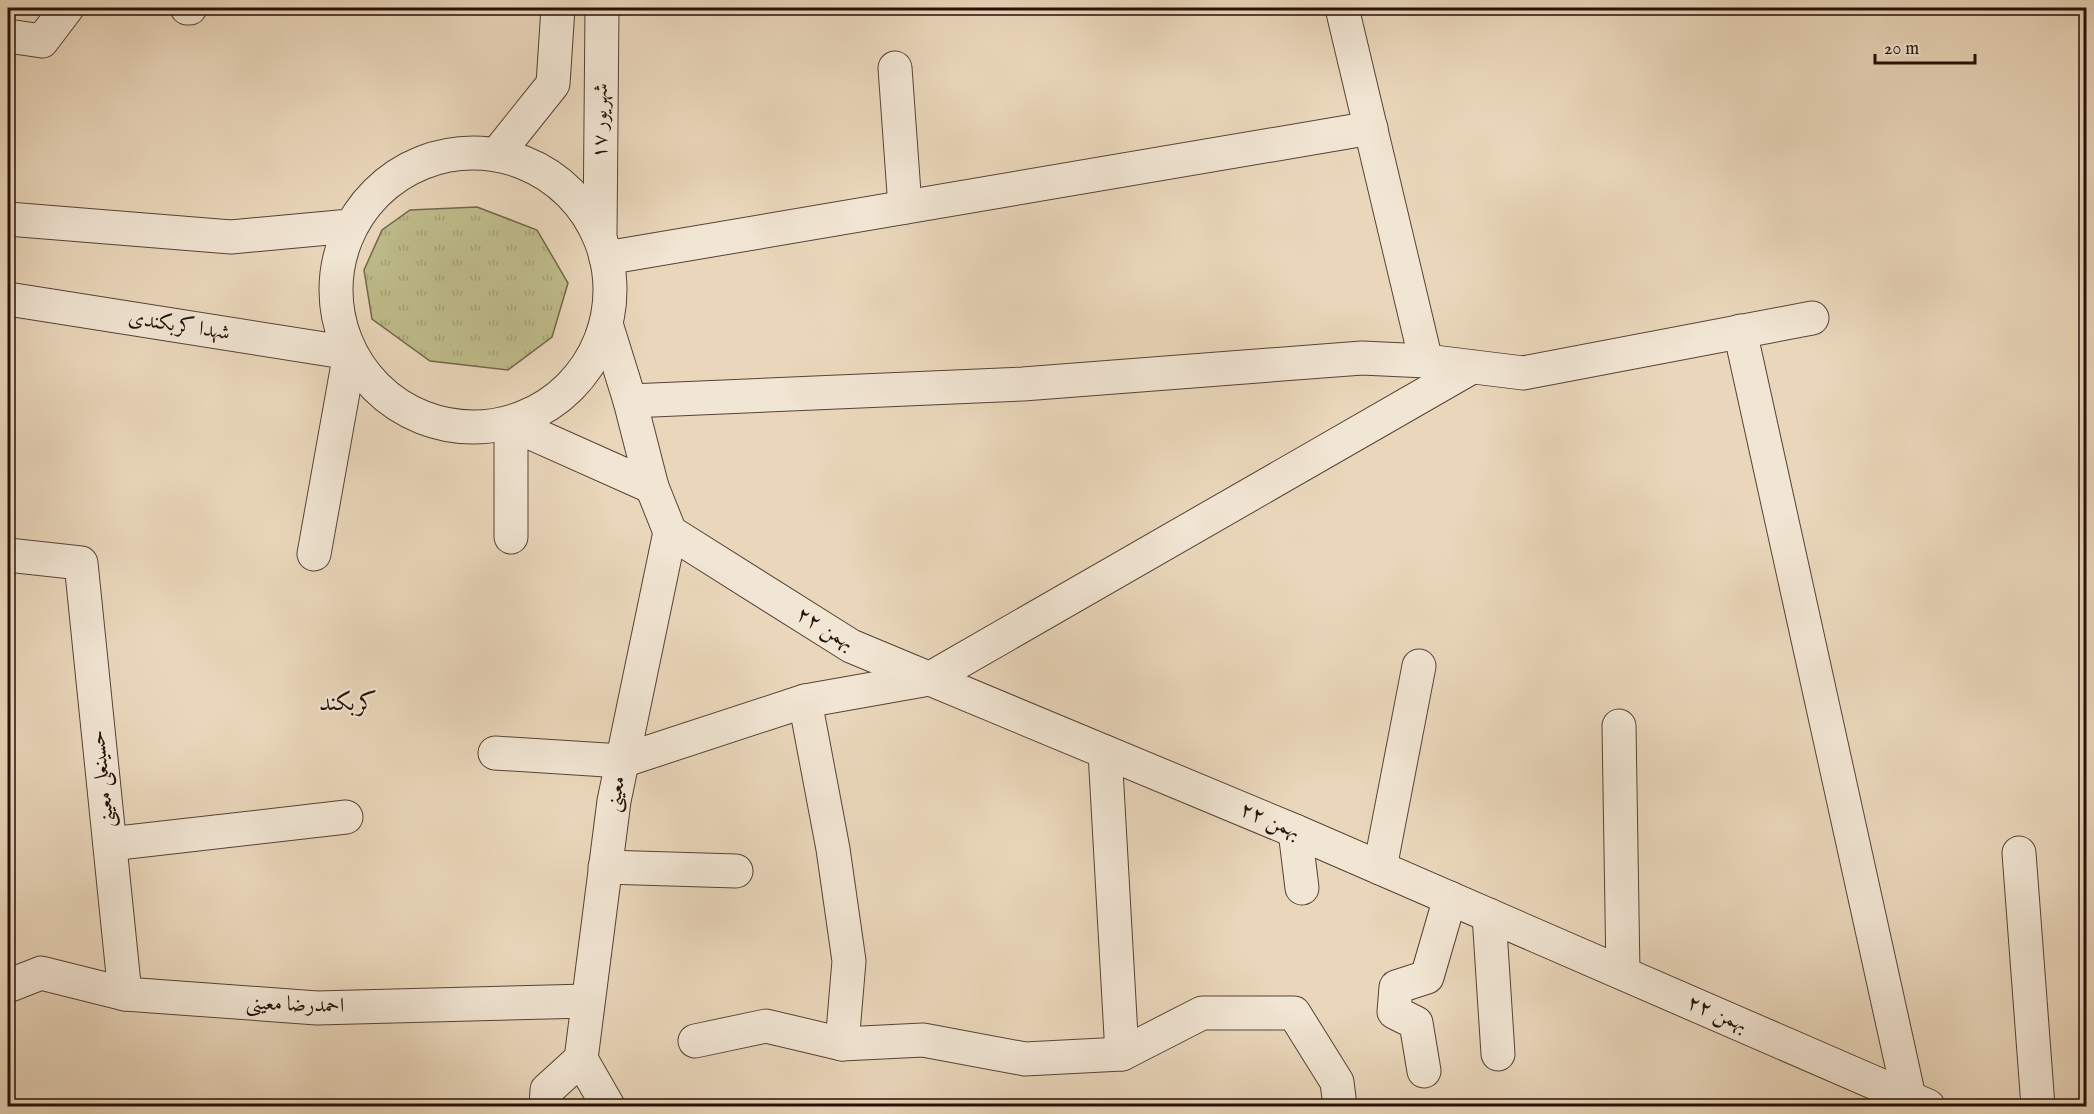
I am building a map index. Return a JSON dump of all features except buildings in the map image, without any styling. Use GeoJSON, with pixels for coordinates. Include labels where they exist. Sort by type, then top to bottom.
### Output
{"type":"FeatureCollection","features":[{"type":"Feature","properties":{"kind":"street"},"geometry":{"type":"LineString","coordinates":[[8,36],[42,41],[67,8]]}},
{"type":"Feature","properties":{"kind":"street"},"geometry":{"type":"LineString","coordinates":[[497,154],[553,84],[558,8]]}},
{"type":"Feature","properties":{"kind":"street","name":"۱۷ شهریور"},"geometry":{"type":"LineString","coordinates":[[602,8],[603,246],[611,280],[607,327]]}},
{"type":"Feature","properties":{"kind":"street"},"geometry":{"type":"LineString","coordinates":[[1342,8],[1426,360]]}},
{"type":"Feature","properties":{"kind":"street"},"geometry":{"type":"LineString","coordinates":[[895,68],[905,207]]}},
{"type":"Feature","properties":{"kind":"street"},"geometry":{"type":"LineString","coordinates":[[607,327],[587,370],[554,404],[511,424],[464,428],[418,417],[378,391],[350,353],[336,311],[336,268],[350,226],[376,191],[411,166],[453,153],[497,154],[538,168],[573,194],[603,246],[905,207],[1371,128]]}},
{"type":"Feature","properties":{"kind":"street"},"geometry":{"type":"LineString","coordinates":[[8,219],[231,237],[350,226]]}},
{"type":"Feature","properties":{"kind":"street","name":"شهدا کربکندی"},"geometry":{"type":"LineString","coordinates":[[8,299],[350,353]]}},
{"type":"Feature","properties":{"kind":"street"},"geometry":{"type":"LineString","coordinates":[[630,401],[1023,384],[1362,358],[1426,360],[1523,373],[1812,318]]}},
{"type":"Feature","properties":{"kind":"street"},"geometry":{"type":"LineString","coordinates":[[607,327],[630,401],[652,487],[670,532]]}},
{"type":"Feature","properties":{"kind":"street"},"geometry":{"type":"LineString","coordinates":[[1740,331],[1918,1102]]}},
{"type":"Feature","properties":{"kind":"street"},"geometry":{"type":"LineString","coordinates":[[314,554],[350,353]]}},
{"type":"Feature","properties":{"kind":"street"},"geometry":{"type":"LineString","coordinates":[[495,753],[622,761],[805,701],[929,679],[1472,367]]}},
{"type":"Feature","properties":{"kind":"street"},"geometry":{"type":"LineString","coordinates":[[511,424],[652,487]]}},
{"type":"Feature","properties":{"kind":"street"},"geometry":{"type":"LineString","coordinates":[[511,424],[511,537]]}},
{"type":"Feature","properties":{"kind":"street","name":"۲۲ بهمن"},"geometry":{"type":"LineString","coordinates":[[670,532],[851,646],[1294,831],[1918,1102]]}},
{"type":"Feature","properties":{"kind":"street","name":"معینی"},"geometry":{"type":"LineString","coordinates":[[581,1059],[605,867],[622,761],[670,532]]}},
{"type":"Feature","properties":{"kind":"street","name":"حسینعلی معینی"},"geometry":{"type":"LineString","coordinates":[[8,555],[81,562],[125,994]]}},
{"type":"Feature","properties":{"kind":"street"},"geometry":{"type":"LineString","coordinates":[[1380,868],[1419,666]]}},
{"type":"Feature","properties":{"kind":"street"},"geometry":{"type":"LineString","coordinates":[[805,701],[833,849],[849,961],[842,1044]]}},
{"type":"Feature","properties":{"kind":"street"},"geometry":{"type":"LineString","coordinates":[[1619,726],[1623,973]]}},
{"type":"Feature","properties":{"kind":"street"},"geometry":{"type":"LineString","coordinates":[[1105,752],[1122,1054]]}},
{"type":"Feature","properties":{"kind":"street"},"geometry":{"type":"LineString","coordinates":[[110,844],[346,817]]}},
{"type":"Feature","properties":{"kind":"street"},"geometry":{"type":"LineString","coordinates":[[1294,831],[1302,888]]}},
{"type":"Feature","properties":{"kind":"street"},"geometry":{"type":"LineString","coordinates":[[2019,853],[2038,1107]]}},
{"type":"Feature","properties":{"kind":"street"},"geometry":{"type":"LineString","coordinates":[[605,867],[736,871]]}},
{"type":"Feature","properties":{"kind":"street"},"geometry":{"type":"LineString","coordinates":[[1424,1071],[1416,1023],[1394,1012],[1396,987],[1427,977],[1450,898]]}},
{"type":"Feature","properties":{"kind":"street"},"geometry":{"type":"LineString","coordinates":[[1489,915],[1498,1054]]}},
{"type":"Feature","properties":{"kind":"street","name":"احمدرضا معینی"},"geometry":{"type":"LineString","coordinates":[[8,986],[41,973],[125,994],[317,1008],[588,1001]]}},
{"type":"Feature","properties":{"kind":"street"},"geometry":{"type":"LineString","coordinates":[[695,1041],[766,1026],[842,1044],[923,1040],[1025,1059],[1122,1054],[1202,1014],[1294,1013],[1337,1082],[1340,1107]]}},
{"type":"Feature","properties":{"kind":"street"},"geometry":{"type":"LineString","coordinates":[[546,1107],[547,1090],[581,1059],[608,1107]]}},
{"type":"Feature","properties":{"kind":"green space"},"geometry":{"type":"Polygon","coordinates":[[[477,207],[537,230],[568,283],[552,337],[508,370],[430,361],[372,319],[364,270],[382,230],[410,210],[477,207]]]}},
{"type":"Feature","properties":{"kind":"district","name":"کربکند"},"geometry":{"type":"Point","coordinates":[348,703]}}]}
